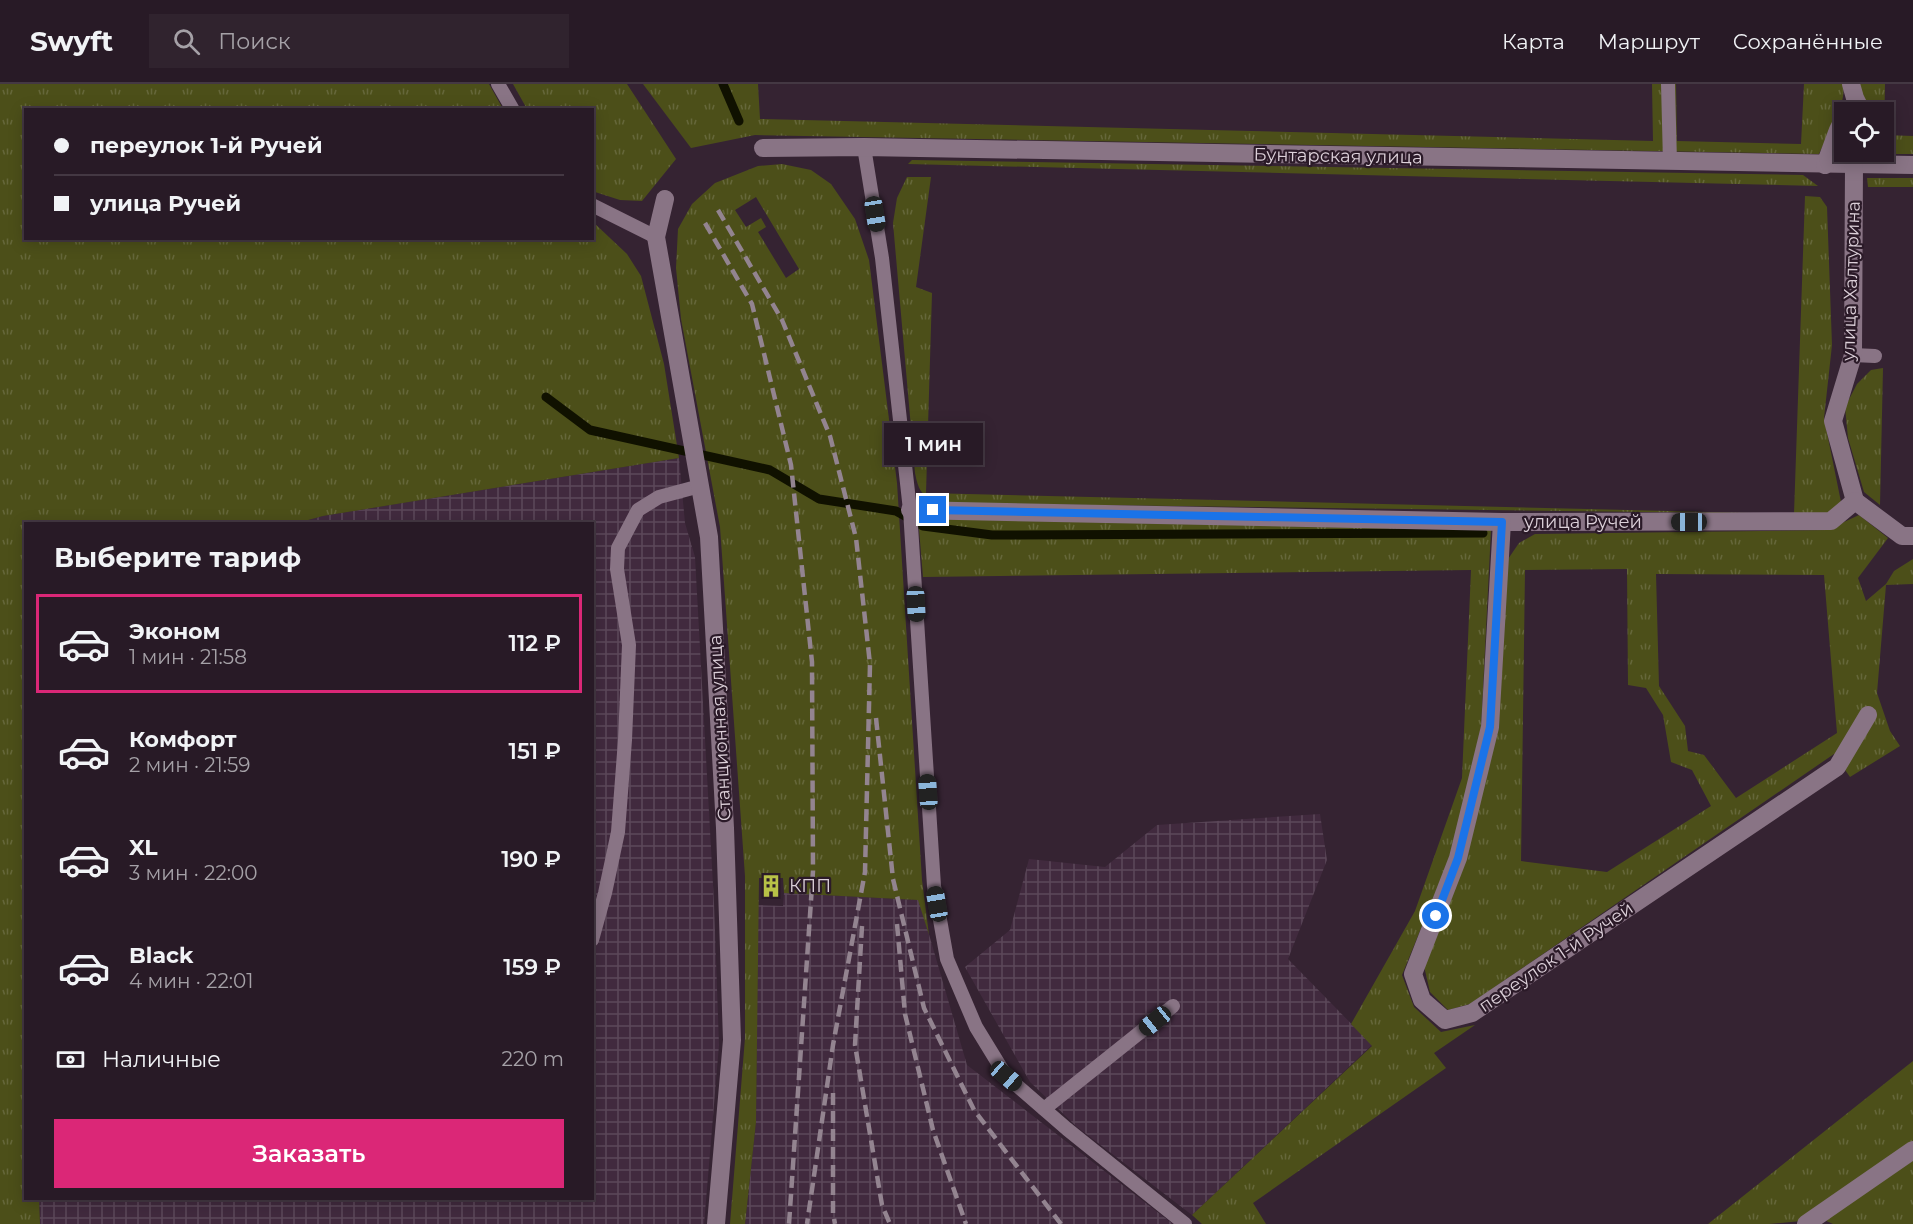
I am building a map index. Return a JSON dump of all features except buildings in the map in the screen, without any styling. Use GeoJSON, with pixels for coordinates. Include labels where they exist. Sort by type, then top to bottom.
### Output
{"type":"FeatureCollection","features":[{"type":"Feature","properties":{"kind":"street"},"geometry":{"type":"LineString","coordinates":[[1825,165],[1834,141]]}},
{"type":"Feature","properties":{"kind":"street","name":"Бунтарская улица"},"geometry":{"type":"LineString","coordinates":[[763,148],[864,147],[1825,165],[1854,165],[1868,162]]}},
{"type":"Feature","properties":{"kind":"street","name":"Бунтарская улица"},"geometry":{"type":"LineString","coordinates":[[1894,160],[1913,165]]}},
{"type":"Feature","properties":{"kind":"street","name":"улица Халтурина"},"geometry":{"type":"LineString","coordinates":[[1854,165],[1853,355],[1833,421],[1855,501]]}},
{"type":"Feature","properties":{"kind":"street"},"geometry":{"type":"LineString","coordinates":[[656,237],[665,199]]}},
{"type":"Feature","properties":{"kind":"street","name":"Станционная улица"},"geometry":{"type":"LineString","coordinates":[[656,237],[709,537],[725,828],[732,1040],[716,1224]]}},
{"type":"Feature","properties":{"kind":"street"},"geometry":{"type":"LineString","coordinates":[[1855,501],[1902,536],[1913,536]]}},
{"type":"Feature","properties":{"kind":"street","name":"улица Ручей"},"geometry":{"type":"LineString","coordinates":[[910,510],[1502,522],[1832,521],[1855,501]]}},
{"type":"Feature","properties":{"kind":"street","name":"переулок 1-й Ручей"},"geometry":{"type":"LineString","coordinates":[[1502,522],[1490,727],[1458,858],[1413,974],[1422,1000],[1445,1020],[1473,1013],[1837,767],[1868,715]]}},
{"type":"Feature","properties":{"kind":"street"},"geometry":{"type":"LineString","coordinates":[[1806,1224],[1913,1150]]}},
{"type":"Feature","properties":{"kind":"lane"},"geometry":{"type":"LineString","coordinates":[[498,84],[512,108]]}},
{"type":"Feature","properties":{"kind":"lane"},"geometry":{"type":"LineString","coordinates":[[1668,84],[1670,162]]}},
{"type":"Feature","properties":{"kind":"lane"},"geometry":{"type":"LineString","coordinates":[[864,147],[882,258],[910,510],[934,886],[947,959],[976,1027],[1006,1076],[1185,1224]]}},
{"type":"Feature","properties":{"kind":"lane"},"geometry":{"type":"LineString","coordinates":[[594,206],[656,237]]}},
{"type":"Feature","properties":{"kind":"lane"},"geometry":{"type":"LineString","coordinates":[[1853,355],[1875,356]]}},
{"type":"Feature","properties":{"kind":"lane"},"geometry":{"type":"LineString","coordinates":[[594,933],[618,832],[625,740],[628,645],[616,569],[618,548],[638,510],[659,496],[700,486]]}},
{"type":"Feature","properties":{"kind":"lane"},"geometry":{"type":"LineString","coordinates":[[1044,1109],[1173,1006]]}},
{"type":"Feature","properties":{"kind":"shaded area"},"geometry":{"type":"Polygon","coordinates":[[[679,458],[685,523],[695,557],[714,903],[719,1045],[704,1224],[40,1224],[39,1200],[594,1200],[594,522],[301,522],[323,516],[679,458]]]}},
{"type":"Feature","properties":{"kind":"shaded area"},"geometry":{"type":"Polygon","coordinates":[[[1320,814],[1327,860],[1288,959],[1372,1045],[1192,1215],[1077,1127],[1030,1082],[965,967],[1010,930],[1029,859],[1105,867],[1157,825],[1320,814]]]}},
{"type":"Feature","properties":{"kind":"shaded area"},"geometry":{"type":"Polygon","coordinates":[[[784,893],[919,900],[967,1065],[1173,1224],[745,1224],[756,1122],[758,905],[783,906],[784,893]]]}},
{"type":"Feature","properties":{"kind":"green space"},"geometry":{"type":"Polygon","coordinates":[[[0,84],[489,84],[502,108],[24,108],[24,240],[594,240],[594,223],[627,254],[641,276],[664,364],[679,458],[323,516],[301,522],[24,522],[24,855],[22,860],[24,1200],[39,1200],[40,1224],[0,1224],[0,84]]]}},
{"type":"Feature","properties":{"kind":"green space"},"geometry":{"type":"Polygon","coordinates":[[[513,84],[627,84],[676,159],[642,201],[620,200],[595,192],[594,108],[526,108],[513,84]]]}},
{"type":"Feature","properties":{"kind":"green space"},"geometry":{"type":"Polygon","coordinates":[[[643,84],[758,84],[760,119],[1653,141],[1652,84],[1676,84],[1677,141],[1801,144],[1804,84],[1843,84],[1842,102],[1834,102],[1834,123],[1819,154],[755,135],[691,148],[643,84]]]}},
{"type":"Feature","properties":{"kind":"green space"},"geometry":{"type":"Polygon","coordinates":[[[1857,84],[1885,84],[1885,102],[1864,102],[1857,84]]]}},
{"type":"Feature","properties":{"kind":"green space"},"geometry":{"type":"Polygon","coordinates":[[[1894,135],[1913,136],[1913,154],[1894,154],[1894,135]]]}},
{"type":"Feature","properties":{"kind":"green space"},"geometry":{"type":"Polygon","coordinates":[[[912,160],[1803,175],[1818,186],[908,164],[912,160]]]}},
{"type":"Feature","properties":{"kind":"green space"},"geometry":{"type":"Polygon","coordinates":[[[782,164],[811,170],[831,184],[855,219],[869,260],[897,483],[922,880],[929,935],[918,900],[784,893],[783,878],[759,878],[756,1122],[745,1224],[730,1224],[745,1038],[745,876],[720,527],[681,319],[676,268],[678,229],[692,204],[715,183],[758,166],[782,164]],[[756,197],[735,210],[746,227],[761,218],[766,227],[758,232],[786,278],[799,269],[756,197]]]}},
{"type":"Feature","properties":{"kind":"green space"},"geometry":{"type":"Polygon","coordinates":[[[907,177],[931,177],[916,287],[932,293],[926,493],[1793,514],[940,503],[922,492],[915,473],[893,223],[897,198],[907,177]]]}},
{"type":"Feature","properties":{"kind":"green space"},"geometry":{"type":"Polygon","coordinates":[[[1867,178],[1913,178],[1913,187],[1868,187],[1867,178]]]}},
{"type":"Feature","properties":{"kind":"green space"},"geometry":{"type":"Polygon","coordinates":[[[1805,196],[1820,197],[1827,207],[1832,345],[1824,418],[1841,502],[1827,514],[1794,514],[1805,196]]]}},
{"type":"Feature","properties":{"kind":"green space"},"geometry":{"type":"Polygon","coordinates":[[[1883,368],[1880,505],[1864,492],[1848,438],[1845,407],[1857,384],[1871,370],[1883,368]]]}},
{"type":"Feature","properties":{"kind":"green space"},"geometry":{"type":"Polygon","coordinates":[[[1859,515],[1888,538],[1858,578],[1866,601],[1886,584],[1894,571],[1913,559],[1913,584],[1886,585],[1877,693],[1890,731],[1900,746],[1850,777],[1834,754],[1470,1004],[1448,1010],[1430,992],[1424,966],[1464,860],[1506,562],[1519,543],[1535,534],[1827,530],[1859,515]],[[1627,569],[1525,570],[1521,861],[1607,872],[1711,806],[1692,770],[1671,762],[1663,715],[1646,688],[1628,685],[1627,569]],[[1656,574],[1659,686],[1685,726],[1688,751],[1704,755],[1736,798],[1837,733],[1824,575],[1656,574]]]}},
{"type":"Feature","properties":{"kind":"green space"},"geometry":{"type":"Polygon","coordinates":[[[918,517],[1491,530],[1481,728],[1450,857],[1402,975],[1414,1007],[1441,1032],[1475,1025],[1434,1053],[1446,1068],[1253,1203],[1266,1224],[1202,1224],[1192,1215],[1372,1046],[1351,1024],[1415,911],[1462,778],[1471,570],[923,577],[918,517]]]}},
{"type":"Feature","properties":{"kind":"green space"},"geometry":{"type":"Polygon","coordinates":[[[1913,1061],[1913,1224],[1833,1224],[1822,1219],[1769,1224],[1708,1224],[1913,1061]]]}},
{"type":"Feature","properties":{"kind":"waterway"},"geometry":{"type":"LineString","coordinates":[[723,84],[739,121]]}},
{"type":"Feature","properties":{"kind":"waterway"},"geometry":{"type":"LineString","coordinates":[[546,397],[590,430],[770,470],[819,499],[896,511],[923,526],[992,535],[1483,533]]}},
{"type":"Feature","properties":{"kind":"railway"},"geometry":{"type":"LineString","coordinates":[[718,210],[782,320],[830,436],[856,538],[870,664],[865,872],[833,1045],[807,1224]]}},
{"type":"Feature","properties":{"kind":"railway"},"geometry":{"type":"LineString","coordinates":[[705,223],[752,304],[791,465],[812,662],[813,871],[789,1224]]}},
{"type":"Feature","properties":{"kind":"railway"},"geometry":{"type":"LineString","coordinates":[[876,718],[893,879],[924,1008],[974,1110],[1061,1224]]}},
{"type":"Feature","properties":{"kind":"railway"},"geometry":{"type":"LineString","coordinates":[[897,924],[905,1014],[933,1130],[966,1224]]}},
{"type":"Feature","properties":{"kind":"railway"},"geometry":{"type":"LineString","coordinates":[[862,926],[855,1045],[882,1205],[890,1224]]}},
{"type":"Feature","properties":{"kind":"railway"},"geometry":{"type":"LineString","coordinates":[[833,1093],[833,1213],[835,1224]]}},
{"type":"Feature","properties":{"kind":"place","name":"КПП"},"geometry":{"type":"Point","coordinates":[771,886]}},
{"type":"Feature","properties":{"kind":"route"},"geometry":{"type":"LineString","coordinates":[[933,510],[1502,522],[1490,727],[1458,858],[1436,916]]}}]}
